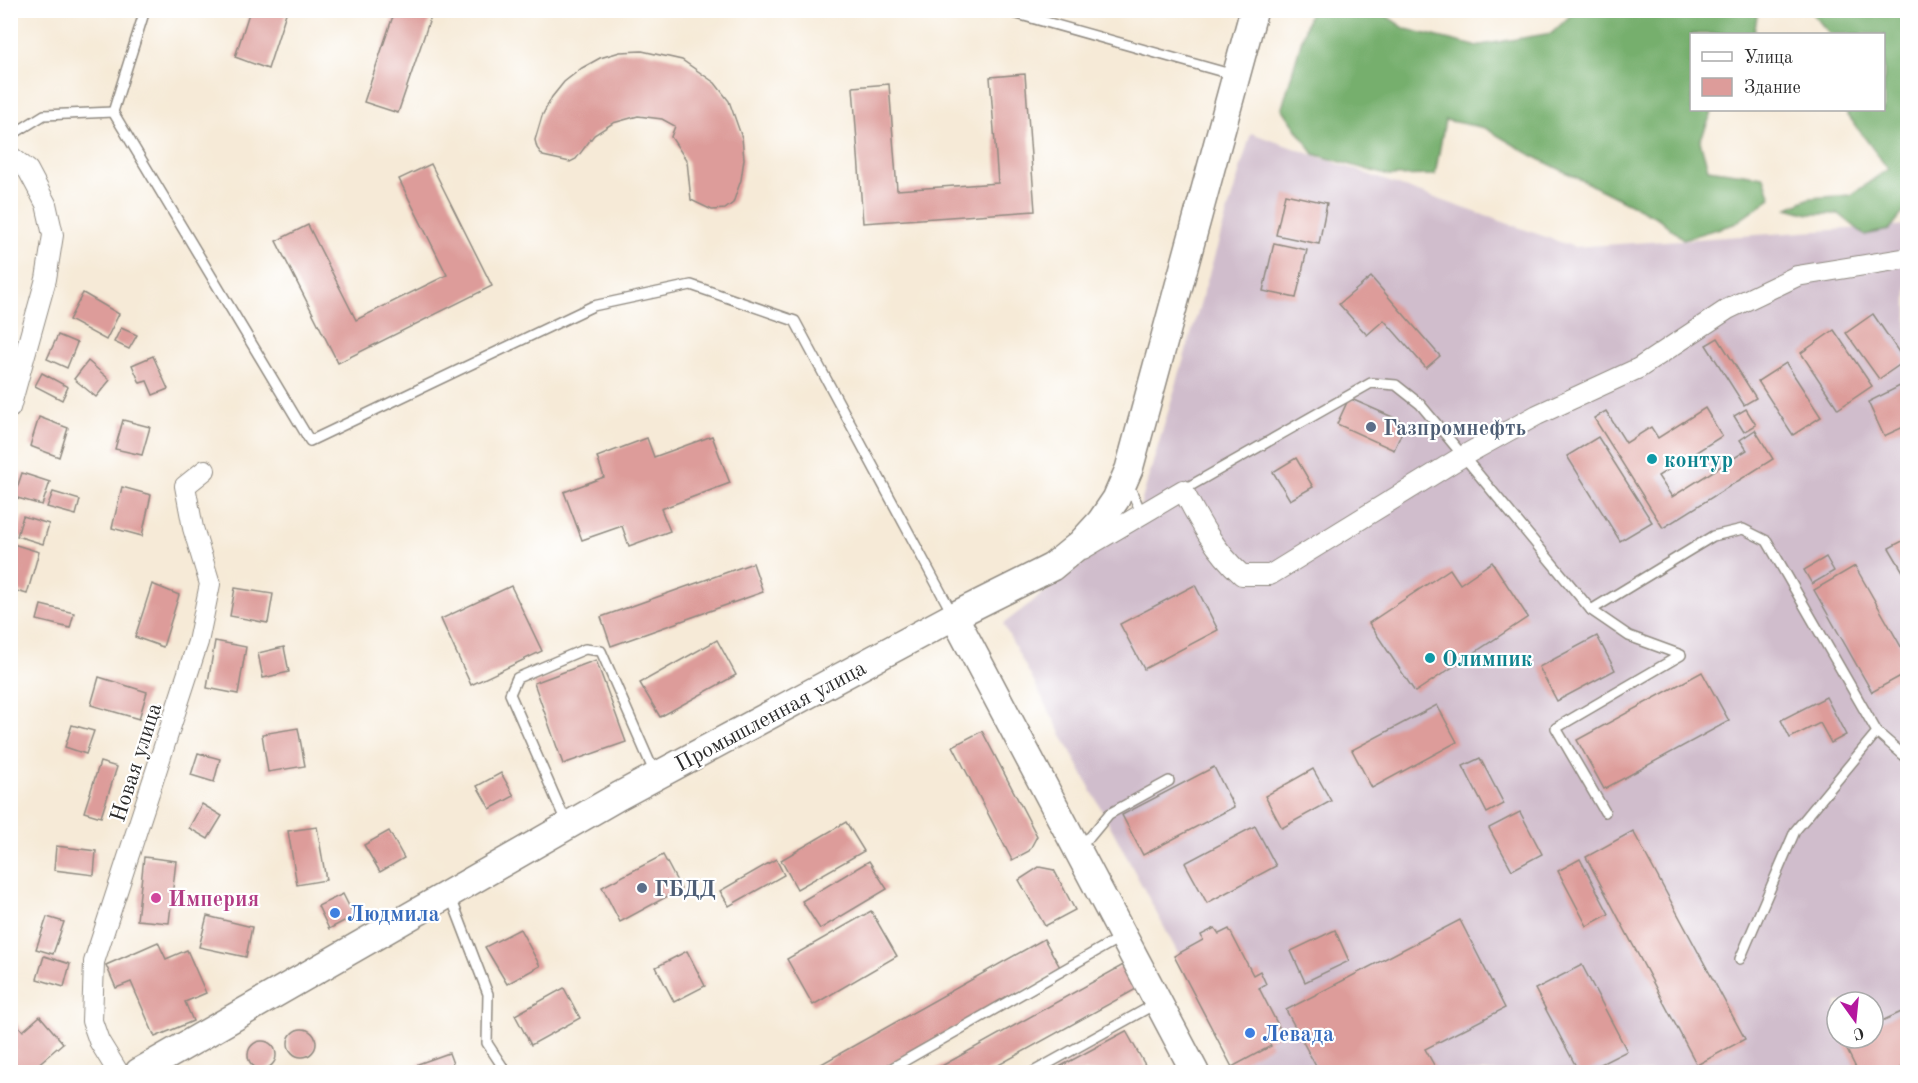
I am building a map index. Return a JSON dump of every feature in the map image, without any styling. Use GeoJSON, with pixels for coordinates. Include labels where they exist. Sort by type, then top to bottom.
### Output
{"type":"FeatureCollection","features":[{"type":"Feature","properties":{"kind":"main road","name":"Промышленная улица"},"geometry":{"type":"LineString","coordinates":[[139,1072],[656,776],[954,616],[1052,567],[1080,544],[1101,521],[1116,499],[1129,469],[1254,10]]}},
{"type":"Feature","properties":{"kind":"main road"},"geometry":{"type":"LineString","coordinates":[[954,616],[1195,1072]]}},
{"type":"Feature","properties":{"kind":"street"},"geometry":{"type":"LineString","coordinates":[[10,156],[28,170],[46,204],[53,235],[46,279],[10,408]]}},
{"type":"Feature","properties":{"kind":"street"},"geometry":{"type":"LineString","coordinates":[[1052,567],[1183,490],[1203,528],[1227,562],[1242,575],[1270,575],[1462,456],[1537,415],[1639,368],[1728,309],[1797,276],[1908,258]]}},
{"type":"Feature","properties":{"kind":"street","name":"Новая улица"},"geometry":{"type":"LineString","coordinates":[[118,1072],[99,1041],[92,1021],[94,962],[198,642],[210,584],[185,486],[205,470]]}},
{"type":"Feature","properties":{"kind":"lane"},"geometry":{"type":"LineString","coordinates":[[145,10],[113,112],[310,441],[593,306],[691,285],[795,321],[954,616]]}},
{"type":"Feature","properties":{"kind":"lane"},"geometry":{"type":"LineString","coordinates":[[1003,10],[1236,76]]}},
{"type":"Feature","properties":{"kind":"lane"},"geometry":{"type":"LineString","coordinates":[[10,136],[44,115],[113,112]]}},
{"type":"Feature","properties":{"kind":"lane"},"geometry":{"type":"LineString","coordinates":[[1183,490],[1371,383],[1396,385],[1412,398],[1591,610],[1629,636],[1681,655],[1556,728],[1605,812]]}},
{"type":"Feature","properties":{"kind":"lane"},"geometry":{"type":"LineString","coordinates":[[1129,469],[1129,487],[1143,515]]}},
{"type":"Feature","properties":{"kind":"lane"},"geometry":{"type":"LineString","coordinates":[[1591,610],[1713,536],[1743,529],[1767,541],[1877,732],[1908,759]]}},
{"type":"Feature","properties":{"kind":"lane"},"geometry":{"type":"LineString","coordinates":[[568,826],[510,694],[517,678],[585,649],[601,651],[656,776]]}},
{"type":"Feature","properties":{"kind":"lane"},"geometry":{"type":"LineString","coordinates":[[1740,959],[1795,831],[1877,732]]}},
{"type":"Feature","properties":{"kind":"lane"},"geometry":{"type":"LineString","coordinates":[[1076,846],[1090,837],[1109,814],[1169,781]]}},
{"type":"Feature","properties":{"kind":"lane"},"geometry":{"type":"LineString","coordinates":[[449,894],[488,994],[487,1043],[506,1072]]}},
{"type":"Feature","properties":{"kind":"lane"},"geometry":{"type":"LineString","coordinates":[[885,1072],[1123,935]]}},
{"type":"Feature","properties":{"kind":"lane"},"geometry":{"type":"LineString","coordinates":[[1033,1072],[1158,1002]]}},
{"type":"Feature","properties":{"kind":"shaded area"},"geometry":{"type":"Polygon","coordinates":[[[1251,133],[1574,247],[1907,225],[1907,1072],[1241,1072],[1003,624],[1135,523],[1251,133]]]}},
{"type":"Feature","properties":{"kind":"green space"},"geometry":{"type":"Polygon","coordinates":[[[1310,11],[1379,11],[1406,29],[1475,46],[1552,33],[1575,11],[1758,11],[1754,33],[1690,33],[1690,111],[1713,111],[1700,141],[1708,169],[1764,177],[1771,198],[1734,224],[1683,239],[1658,218],[1533,156],[1485,128],[1445,120],[1435,175],[1389,176],[1314,154],[1282,108],[1310,11]]]}},
{"type":"Feature","properties":{"kind":"green space"},"geometry":{"type":"Polygon","coordinates":[[[1810,11],[1907,11],[1907,208],[1889,230],[1865,235],[1839,214],[1809,214],[1788,208],[1810,198],[1851,195],[1888,169],[1845,111],[1885,111],[1885,33],[1829,33],[1810,11]]]}},
{"type":"Feature","properties":{"kind":"building"},"geometry":{"type":"Polygon","coordinates":[[[250,10],[287,10],[268,69],[235,57],[250,10]]]}},
{"type":"Feature","properties":{"kind":"building"},"geometry":{"type":"Polygon","coordinates":[[[395,10],[433,10],[398,113],[364,102],[395,10]]]}},
{"type":"Feature","properties":{"kind":"building"},"geometry":{"type":"Polygon","coordinates":[[[642,51],[682,60],[715,83],[729,101],[742,138],[744,159],[741,180],[733,203],[725,209],[712,210],[691,200],[687,161],[671,137],[675,126],[662,119],[638,116],[613,123],[594,135],[576,159],[570,162],[543,156],[537,148],[535,140],[542,116],[552,97],[564,82],[600,58],[620,52],[642,51]]]}},
{"type":"Feature","properties":{"kind":"building"},"geometry":{"type":"Polygon","coordinates":[[[1025,74],[1035,211],[863,223],[853,87],[889,84],[897,190],[998,183],[990,77],[1025,74]]]}},
{"type":"Feature","properties":{"kind":"building"},"geometry":{"type":"Polygon","coordinates":[[[431,164],[492,286],[338,363],[276,241],[308,225],[356,320],[447,275],[399,179],[431,164]]]}},
{"type":"Feature","properties":{"kind":"building"},"geometry":{"type":"Polygon","coordinates":[[[1285,194],[1327,203],[1319,244],[1276,235],[1285,194]]]}},
{"type":"Feature","properties":{"kind":"building"},"geometry":{"type":"Polygon","coordinates":[[[10,227],[17,229],[11,251],[10,251],[10,227]]]}},
{"type":"Feature","properties":{"kind":"building"},"geometry":{"type":"Polygon","coordinates":[[[1274,243],[1307,250],[1296,298],[1263,291],[1274,243]]]}},
{"type":"Feature","properties":{"kind":"building"},"geometry":{"type":"Polygon","coordinates":[[[1371,277],[1440,356],[1426,368],[1384,320],[1367,335],[1339,304],[1371,277]]]}},
{"type":"Feature","properties":{"kind":"building"},"geometry":{"type":"Polygon","coordinates":[[[83,293],[119,314],[106,340],[69,320],[83,293]]]}},
{"type":"Feature","properties":{"kind":"building"},"geometry":{"type":"Polygon","coordinates":[[[1873,314],[1905,361],[1879,379],[1846,333],[1873,314]]]}},
{"type":"Feature","properties":{"kind":"building"},"geometry":{"type":"Polygon","coordinates":[[[121,328],[137,335],[129,349],[114,342],[121,328]]]}},
{"type":"Feature","properties":{"kind":"building"},"geometry":{"type":"Polygon","coordinates":[[[1834,330],[1872,386],[1838,409],[1801,353],[1834,330]]]}},
{"type":"Feature","properties":{"kind":"building"},"geometry":{"type":"Polygon","coordinates":[[[58,335],[77,343],[67,368],[47,359],[58,335]]]}},
{"type":"Feature","properties":{"kind":"building"},"geometry":{"type":"Polygon","coordinates":[[[1718,338],[1756,398],[1744,405],[1706,345],[1718,338]]]}},
{"type":"Feature","properties":{"kind":"building"},"geometry":{"type":"Polygon","coordinates":[[[153,356],[168,389],[153,395],[147,381],[140,383],[132,365],[153,356]]]}},
{"type":"Feature","properties":{"kind":"building"},"geometry":{"type":"Polygon","coordinates":[[[88,361],[110,380],[96,397],[74,379],[88,361]]]}},
{"type":"Feature","properties":{"kind":"building"},"geometry":{"type":"Polygon","coordinates":[[[1786,363],[1821,417],[1793,435],[1758,381],[1786,363]]]}},
{"type":"Feature","properties":{"kind":"building"},"geometry":{"type":"Polygon","coordinates":[[[42,373],[68,387],[62,400],[35,386],[42,373]]]}},
{"type":"Feature","properties":{"kind":"building"},"geometry":{"type":"Polygon","coordinates":[[[1908,382],[1908,425],[1884,436],[1868,402],[1908,382]]]}},
{"type":"Feature","properties":{"kind":"building"},"geometry":{"type":"Polygon","coordinates":[[[1349,398],[1406,423],[1394,450],[1337,424],[1349,398]]]}},
{"type":"Feature","properties":{"kind":"building","name":"контур"},"geometry":{"type":"Polygon","coordinates":[[[1705,408],[1722,436],[1658,476],[1672,497],[1747,450],[1740,440],[1755,430],[1773,459],[1663,528],[1594,418],[1606,411],[1626,443],[1651,427],[1658,438],[1705,408]]]}},
{"type":"Feature","properties":{"kind":"building"},"geometry":{"type":"Polygon","coordinates":[[[1746,409],[1756,425],[1744,432],[1734,416],[1746,409]]]}},
{"type":"Feature","properties":{"kind":"building"},"geometry":{"type":"Polygon","coordinates":[[[39,417],[68,428],[59,457],[30,446],[39,417]]]}},
{"type":"Feature","properties":{"kind":"building"},"geometry":{"type":"Polygon","coordinates":[[[123,420],[150,427],[142,455],[115,449],[123,420]]]}},
{"type":"Feature","properties":{"kind":"building"},"geometry":{"type":"Polygon","coordinates":[[[712,436],[730,483],[661,509],[670,531],[629,546],[622,526],[582,540],[564,492],[604,477],[597,457],[647,438],[654,457],[712,436]]]}},
{"type":"Feature","properties":{"kind":"building"},"geometry":{"type":"Polygon","coordinates":[[[1598,437],[1652,522],[1620,541],[1567,456],[1598,437]]]}},
{"type":"Feature","properties":{"kind":"building"},"geometry":{"type":"Polygon","coordinates":[[[1296,458],[1313,487],[1290,500],[1273,472],[1296,458]]]}},
{"type":"Feature","properties":{"kind":"building"},"geometry":{"type":"Polygon","coordinates":[[[22,473],[50,482],[42,505],[14,497],[22,473]]]}},
{"type":"Feature","properties":{"kind":"building"},"geometry":{"type":"Polygon","coordinates":[[[122,487],[151,495],[142,536],[112,528],[122,487]]]}},
{"type":"Feature","properties":{"kind":"building"},"geometry":{"type":"Polygon","coordinates":[[[53,492],[80,500],[76,515],[47,507],[53,492]]]}},
{"type":"Feature","properties":{"kind":"building"},"geometry":{"type":"Polygon","coordinates":[[[23,516],[49,524],[43,544],[17,536],[23,516]]]}},
{"type":"Feature","properties":{"kind":"building"},"geometry":{"type":"Polygon","coordinates":[[[1908,538],[1908,580],[1889,548],[1908,538]]]}},
{"type":"Feature","properties":{"kind":"building"},"geometry":{"type":"Polygon","coordinates":[[[13,544],[39,552],[27,594],[10,589],[10,554],[13,544]]]}},
{"type":"Feature","properties":{"kind":"building"},"geometry":{"type":"Polygon","coordinates":[[[1826,557],[1834,571],[1812,584],[1804,570],[1826,557]]]}},
{"type":"Feature","properties":{"kind":"building","name":"Олимпик"},"geometry":{"type":"Polygon","coordinates":[[[1492,562],[1528,617],[1415,692],[1369,623],[1450,569],[1460,584],[1492,562]]]}},
{"type":"Feature","properties":{"kind":"building"},"geometry":{"type":"Polygon","coordinates":[[[753,563],[763,592],[611,646],[601,617],[753,563]]]}},
{"type":"Feature","properties":{"kind":"building"},"geometry":{"type":"Polygon","coordinates":[[[1855,566],[1908,659],[1908,672],[1872,692],[1814,590],[1855,566]]]}},
{"type":"Feature","properties":{"kind":"building"},"geometry":{"type":"Polygon","coordinates":[[[152,584],[179,595],[163,647],[135,637],[152,584]]]}},
{"type":"Feature","properties":{"kind":"building"},"geometry":{"type":"Polygon","coordinates":[[[1195,585],[1218,630],[1144,669],[1120,624],[1195,585]]]}},
{"type":"Feature","properties":{"kind":"building"},"geometry":{"type":"Polygon","coordinates":[[[511,586],[542,651],[471,685],[441,619],[511,586]]]}},
{"type":"Feature","properties":{"kind":"building"},"geometry":{"type":"Polygon","coordinates":[[[235,588],[273,594],[268,623],[230,616],[235,588]]]}},
{"type":"Feature","properties":{"kind":"building"},"geometry":{"type":"Polygon","coordinates":[[[41,605],[74,613],[70,628],[37,620],[41,605]]]}},
{"type":"Feature","properties":{"kind":"building"},"geometry":{"type":"Polygon","coordinates":[[[10,636],[17,639],[11,659],[10,659],[10,636]]]}},
{"type":"Feature","properties":{"kind":"building"},"geometry":{"type":"Polygon","coordinates":[[[1597,636],[1615,670],[1557,701],[1539,667],[1597,636]]]}},
{"type":"Feature","properties":{"kind":"building"},"geometry":{"type":"Polygon","coordinates":[[[717,640],[736,675],[660,717],[640,683],[717,640]]]}},
{"type":"Feature","properties":{"kind":"building"},"geometry":{"type":"Polygon","coordinates":[[[215,641],[246,647],[238,694],[207,688],[215,641]]]}},
{"type":"Feature","properties":{"kind":"building"},"geometry":{"type":"Polygon","coordinates":[[[284,647],[289,672],[263,678],[258,653],[284,647]]]}},
{"type":"Feature","properties":{"kind":"building"},"geometry":{"type":"Polygon","coordinates":[[[596,660],[626,742],[563,764],[534,683],[596,660]]]}},
{"type":"Feature","properties":{"kind":"building"},"geometry":{"type":"Polygon","coordinates":[[[1702,672],[1729,721],[1604,789],[1577,740],[1702,672]]]}},
{"type":"Feature","properties":{"kind":"building"},"geometry":{"type":"Polygon","coordinates":[[[99,677],[147,692],[139,719],[91,705],[99,677]]]}},
{"type":"Feature","properties":{"kind":"building"},"geometry":{"type":"Polygon","coordinates":[[[1826,697],[1846,735],[1831,743],[1820,723],[1790,738],[1781,720],[1826,697]]]}},
{"type":"Feature","properties":{"kind":"building"},"geometry":{"type":"Polygon","coordinates":[[[1437,705],[1457,742],[1372,788],[1352,750],[1437,705]]]}},
{"type":"Feature","properties":{"kind":"building"},"geometry":{"type":"Polygon","coordinates":[[[72,725],[94,731],[86,754],[65,747],[72,725]]]}},
{"type":"Feature","properties":{"kind":"building"},"geometry":{"type":"Polygon","coordinates":[[[298,728],[305,766],[268,772],[262,734],[298,728]]]}},
{"type":"Feature","properties":{"kind":"building"},"geometry":{"type":"Polygon","coordinates":[[[982,731],[1037,836],[1029,851],[1012,860],[953,746],[982,731]]]}},
{"type":"Feature","properties":{"kind":"building"},"geometry":{"type":"Polygon","coordinates":[[[198,753],[220,759],[214,782],[191,775],[198,753]]]}},
{"type":"Feature","properties":{"kind":"building"},"geometry":{"type":"Polygon","coordinates":[[[1480,758],[1504,804],[1487,813],[1463,766],[1480,758]]]}},
{"type":"Feature","properties":{"kind":"building"},"geometry":{"type":"Polygon","coordinates":[[[100,762],[117,767],[101,817],[84,812],[100,762]]]}},
{"type":"Feature","properties":{"kind":"building"},"geometry":{"type":"Polygon","coordinates":[[[1214,767],[1234,807],[1143,855],[1122,815],[1214,767]]]}},
{"type":"Feature","properties":{"kind":"building"},"geometry":{"type":"Polygon","coordinates":[[[1313,769],[1331,801],[1282,828],[1265,796],[1313,769]]]}},
{"type":"Feature","properties":{"kind":"building"},"geometry":{"type":"Polygon","coordinates":[[[501,773],[514,796],[490,809],[477,786],[501,773]]]}},
{"type":"Feature","properties":{"kind":"building"},"geometry":{"type":"Polygon","coordinates":[[[202,804],[222,816],[208,839],[189,828],[202,804]]]}},
{"type":"Feature","properties":{"kind":"building"},"geometry":{"type":"Polygon","coordinates":[[[1520,812],[1542,854],[1512,870],[1489,828],[1520,812]]]}},
{"type":"Feature","properties":{"kind":"building"},"geometry":{"type":"Polygon","coordinates":[[[846,822],[864,851],[797,889],[781,860],[846,822]]]}},
{"type":"Feature","properties":{"kind":"building"},"geometry":{"type":"Polygon","coordinates":[[[1255,826],[1276,866],[1207,903],[1185,863],[1255,826]]]}},
{"type":"Feature","properties":{"kind":"building"},"geometry":{"type":"Polygon","coordinates":[[[317,827],[326,880],[297,885],[288,831],[317,827]]]}},
{"type":"Feature","properties":{"kind":"building"},"geometry":{"type":"Polygon","coordinates":[[[389,831],[404,858],[380,872],[364,845],[389,831]]]}},
{"type":"Feature","properties":{"kind":"building"},"geometry":{"type":"Polygon","coordinates":[[[1633,831],[1745,1039],[1697,1065],[1586,857],[1633,831]]]}},
{"type":"Feature","properties":{"kind":"building"},"geometry":{"type":"Polygon","coordinates":[[[56,846],[96,851],[94,875],[54,870],[56,846]]]}},
{"type":"Feature","properties":{"kind":"building","name":"ГБДД"},"geometry":{"type":"Polygon","coordinates":[[[663,855],[681,889],[620,922],[602,887],[663,855]]]}},
{"type":"Feature","properties":{"kind":"building"},"geometry":{"type":"Polygon","coordinates":[[[144,857],[176,861],[169,923],[137,920],[144,857]]]}},
{"type":"Feature","properties":{"kind":"building"},"geometry":{"type":"Polygon","coordinates":[[[776,859],[784,875],[729,906],[720,891],[776,859]]]}},
{"type":"Feature","properties":{"kind":"building"},"geometry":{"type":"Polygon","coordinates":[[[1580,859],[1609,914],[1587,926],[1558,871],[1580,859]]]}},
{"type":"Feature","properties":{"kind":"building"},"geometry":{"type":"Polygon","coordinates":[[[869,861],[887,889],[820,929],[802,901],[869,861]]]}},
{"type":"Feature","properties":{"kind":"building"},"geometry":{"type":"Polygon","coordinates":[[[1039,867],[1054,870],[1075,910],[1045,926],[1019,880],[1039,867]]]}},
{"type":"Feature","properties":{"kind":"building"},"geometry":{"type":"Polygon","coordinates":[[[343,894],[354,916],[329,929],[318,906],[343,894]]]}},
{"type":"Feature","properties":{"kind":"building"},"geometry":{"type":"Polygon","coordinates":[[[871,911],[897,956],[813,1005],[787,959],[871,911]]]}},
{"type":"Feature","properties":{"kind":"building"},"geometry":{"type":"Polygon","coordinates":[[[207,916],[252,927],[246,957],[199,947],[207,916]]]}},
{"type":"Feature","properties":{"kind":"building"},"geometry":{"type":"Polygon","coordinates":[[[47,917],[64,922],[53,954],[36,949],[47,917]]]}},
{"type":"Feature","properties":{"kind":"building"},"geometry":{"type":"Polygon","coordinates":[[[1460,920],[1505,1008],[1425,1049],[1438,1072],[1319,1072],[1286,1010],[1460,920]]]}},
{"type":"Feature","properties":{"kind":"building"},"geometry":{"type":"Polygon","coordinates":[[[1215,928],[1219,934],[1229,929],[1253,975],[1260,971],[1266,984],[1259,988],[1282,1033],[1268,1040],[1271,1046],[1232,1067],[1174,956],[1203,940],[1201,935],[1215,928]]]}},
{"type":"Feature","properties":{"kind":"building"},"geometry":{"type":"Polygon","coordinates":[[[520,929],[540,966],[507,984],[485,947],[520,929]]]}},
{"type":"Feature","properties":{"kind":"building"},"geometry":{"type":"Polygon","coordinates":[[[1335,930],[1349,961],[1305,982],[1291,951],[1335,930]]]}},
{"type":"Feature","properties":{"kind":"building"},"geometry":{"type":"Polygon","coordinates":[[[1044,939],[1061,969],[877,1072],[807,1072],[1044,939]]]}},
{"type":"Feature","properties":{"kind":"building"},"geometry":{"type":"Polygon","coordinates":[[[158,942],[166,959],[187,950],[206,993],[185,1002],[193,1021],[155,1037],[131,982],[116,988],[106,965],[158,942]]]}},
{"type":"Feature","properties":{"kind":"building"},"geometry":{"type":"Polygon","coordinates":[[[687,951],[705,986],[674,1002],[656,967],[687,951]]]}},
{"type":"Feature","properties":{"kind":"building"},"geometry":{"type":"Polygon","coordinates":[[[44,956],[70,964],[64,987],[37,979],[44,956]]]}},
{"type":"Feature","properties":{"kind":"building"},"geometry":{"type":"Polygon","coordinates":[[[1125,964],[1138,988],[986,1072],[931,1072],[1125,964]]]}},
{"type":"Feature","properties":{"kind":"building"},"geometry":{"type":"Polygon","coordinates":[[[1582,965],[1627,1051],[1585,1072],[1579,1072],[1535,989],[1582,965]]]}},
{"type":"Feature","properties":{"kind":"building"},"geometry":{"type":"Polygon","coordinates":[[[564,988],[580,1018],[531,1045],[515,1015],[564,988]]]}},
{"type":"Feature","properties":{"kind":"building"},"geometry":{"type":"Polygon","coordinates":[[[1908,1009],[1908,1065],[1892,1072],[1858,1072],[1847,1050],[1885,1050],[1885,1020],[1908,1009]]]}},
{"type":"Feature","properties":{"kind":"building"},"geometry":{"type":"Polygon","coordinates":[[[40,1016],[63,1043],[29,1072],[10,1072],[10,1027],[15,1022],[23,1031],[40,1016]]]}},
{"type":"Feature","properties":{"kind":"building"},"geometry":{"type":"Polygon","coordinates":[[[302,1029],[312,1033],[316,1043],[312,1053],[302,1057],[292,1053],[288,1043],[292,1033],[302,1029]]]}},
{"type":"Feature","properties":{"kind":"building"},"geometry":{"type":"Polygon","coordinates":[[[1126,1031],[1149,1072],[1050,1072],[1126,1031]]]}},
{"type":"Feature","properties":{"kind":"building"},"geometry":{"type":"Polygon","coordinates":[[[262,1041],[272,1045],[276,1055],[272,1065],[262,1069],[252,1065],[248,1055],[252,1045],[262,1041]]]}},
{"type":"Feature","properties":{"kind":"building"},"geometry":{"type":"Polygon","coordinates":[[[449,1053],[456,1072],[421,1072],[418,1064],[449,1053]]]}},
{"type":"Feature","properties":{"kind":"place","name":"Газпромнефть"},"geometry":{"type":"Point","coordinates":[1371,427]}},
{"type":"Feature","properties":{"kind":"place","name":"контур"},"geometry":{"type":"Point","coordinates":[1652,459]}},
{"type":"Feature","properties":{"kind":"place","name":"Олимпик"},"geometry":{"type":"Point","coordinates":[1430,658]}},
{"type":"Feature","properties":{"kind":"place","name":"ГБДД"},"geometry":{"type":"Point","coordinates":[642,888]}},
{"type":"Feature","properties":{"kind":"place","name":"Империя"},"geometry":{"type":"Point","coordinates":[156,898]}},
{"type":"Feature","properties":{"kind":"place","name":"Людмила"},"geometry":{"type":"Point","coordinates":[335,913]}},
{"type":"Feature","properties":{"kind":"place","name":"Левада"},"geometry":{"type":"Point","coordinates":[1250,1033]}}]}
